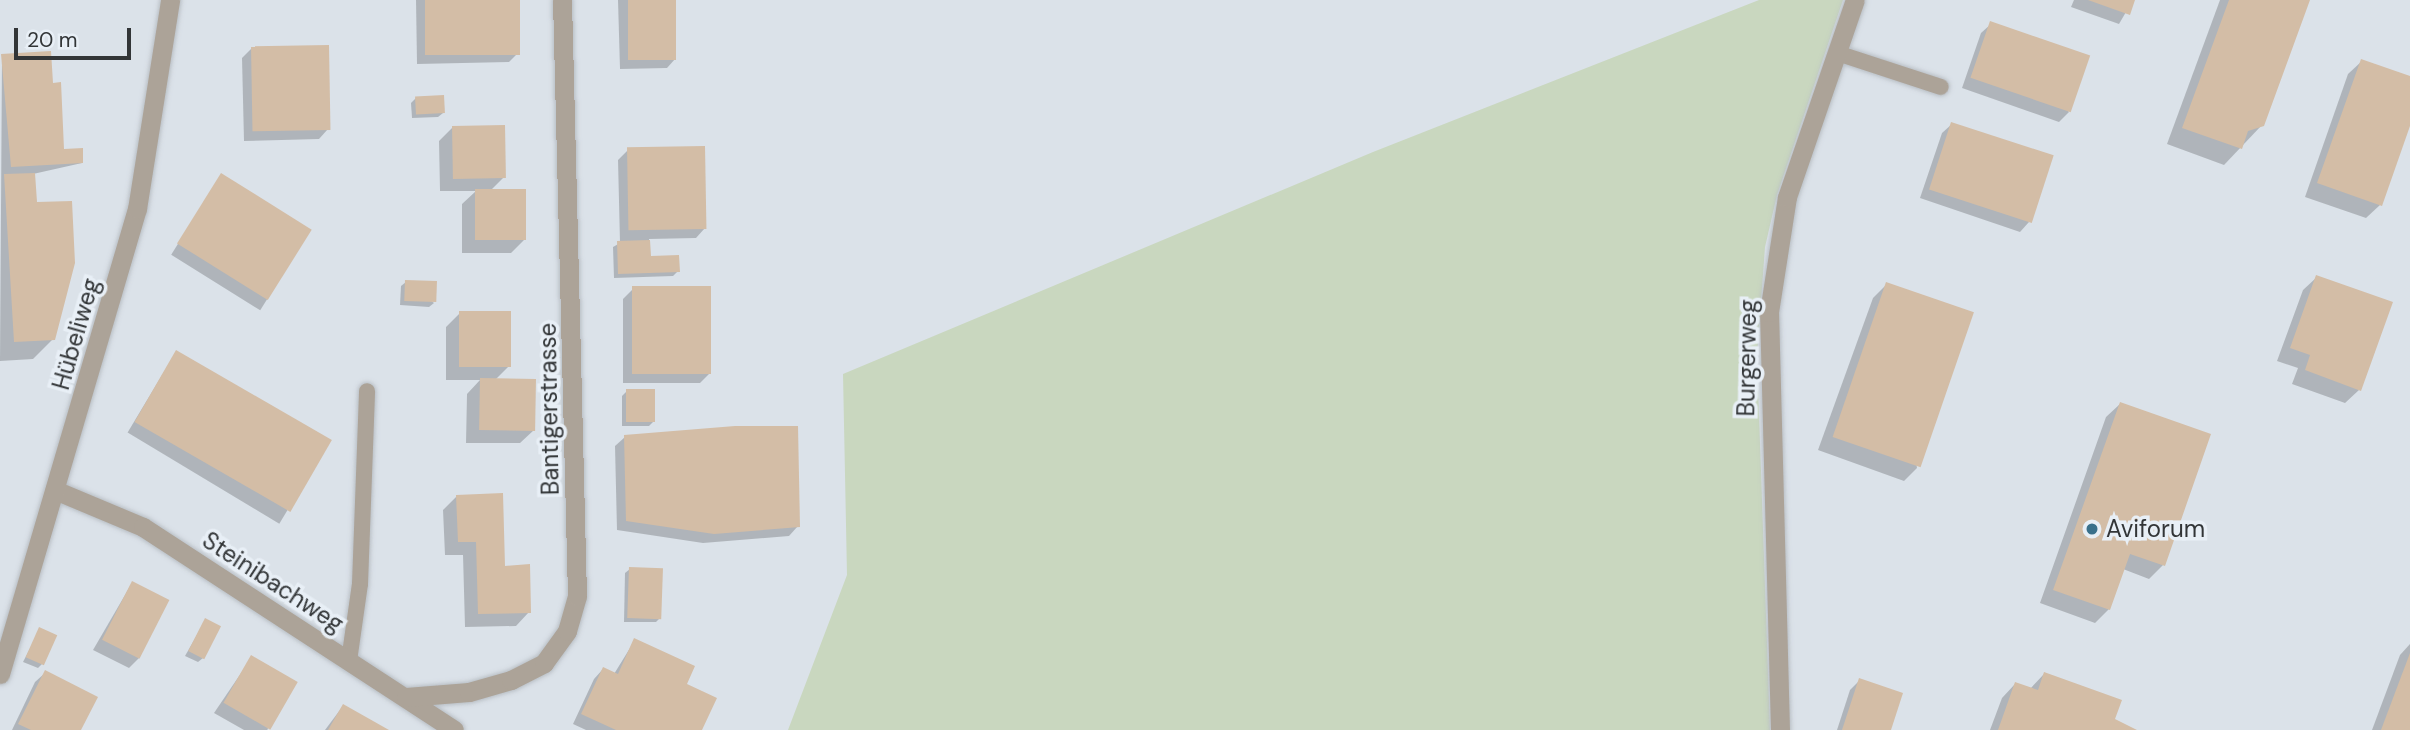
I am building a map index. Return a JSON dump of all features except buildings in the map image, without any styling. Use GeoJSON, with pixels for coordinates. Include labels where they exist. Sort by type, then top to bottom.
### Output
{"type":"FeatureCollection","features":[{"type":"Feature","properties":{"kind":"street","name":"Hübeliweg"},"geometry":{"type":"LineString","coordinates":[[0,674],[57,491],[137,209],[170,0]]}},
{"type":"Feature","properties":{"kind":"street","name":"Bantigerstrasse"},"geometry":{"type":"LineString","coordinates":[[406,697],[469,692],[512,680],[544,663],[567,631],[577,596],[562,0]]}},
{"type":"Feature","properties":{"kind":"street","name":"Burgerweg"},"geometry":{"type":"LineString","coordinates":[[1780,730],[1769,312],[1787,197],[1856,0]]}},
{"type":"Feature","properties":{"kind":"street","name":"Steinibachweg"},"geometry":{"type":"LineString","coordinates":[[57,491],[143,527],[454,730]]}},
{"type":"Feature","properties":{"kind":"lane"},"geometry":{"type":"LineString","coordinates":[[1837,53],[1941,87]]}},
{"type":"Feature","properties":{"kind":"lane"},"geometry":{"type":"LineString","coordinates":[[349,661],[360,584],[367,391]]}},
{"type":"Feature","properties":{"kind":"green space"},"geometry":{"type":"Polygon","coordinates":[[[1759,0],[1843,0],[1777,195],[1765,247],[1757,356],[1770,730],[788,730],[847,575],[843,374],[1373,152],[1759,0]]]}},
{"type":"Feature","properties":{"kind":"place","name":"Aviforum"},"geometry":{"type":"Point","coordinates":[2092,529]}}]}
